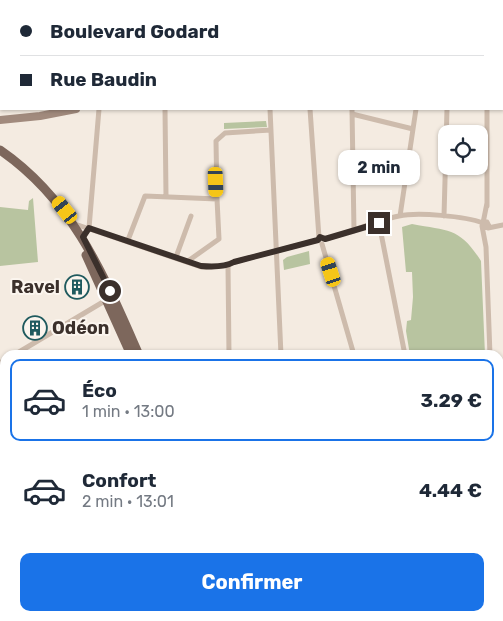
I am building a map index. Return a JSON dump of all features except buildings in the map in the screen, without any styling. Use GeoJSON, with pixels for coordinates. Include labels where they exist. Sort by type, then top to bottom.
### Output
{"type":"FeatureCollection","features":[{"type":"Feature","properties":{"kind":"main road"},"geometry":{"type":"LineString","coordinates":[[0,150],[40,182],[75,224],[83,237],[108,296],[119,328],[130,350]]}},
{"type":"Feature","properties":{"kind":"main road"},"geometry":{"type":"LineString","coordinates":[[0,157],[29,178],[61,213],[82,246],[136,350]]}},
{"type":"Feature","properties":{"kind":"street"},"geometry":{"type":"LineString","coordinates":[[1,121],[66,110]]}},
{"type":"Feature","properties":{"kind":"street"},"geometry":{"type":"LineString","coordinates":[[83,237],[89,228],[99,110]]}},
{"type":"Feature","properties":{"kind":"street"},"geometry":{"type":"LineString","coordinates":[[165,110],[166,196]]}},
{"type":"Feature","properties":{"kind":"street"},"geometry":{"type":"LineString","coordinates":[[270,110],[280,350]]}},
{"type":"Feature","properties":{"kind":"street"},"geometry":{"type":"LineString","coordinates":[[310,110],[321,240],[353,350]]}},
{"type":"Feature","properties":{"kind":"street"},"geometry":{"type":"LineString","coordinates":[[400,216],[416,110]]}},
{"type":"Feature","properties":{"kind":"street"},"geometry":{"type":"LineString","coordinates":[[444,216],[447,110]]}},
{"type":"Feature","properties":{"kind":"street"},"geometry":{"type":"LineString","coordinates":[[485,225],[487,204],[487,110]]}},
{"type":"Feature","properties":{"kind":"street"},"geometry":{"type":"LineString","coordinates":[[354,231],[352,112],[413,129]]}},
{"type":"Feature","properties":{"kind":"street"},"geometry":{"type":"LineString","coordinates":[[188,262],[219,238],[216,141],[225,133],[271,130]]}},
{"type":"Feature","properties":{"kind":"street"},"geometry":{"type":"LineString","coordinates":[[128,240],[142,199],[147,195],[217,199]]}},
{"type":"Feature","properties":{"kind":"street"},"geometry":{"type":"LineString","coordinates":[[487,204],[483,214],[490,350]]}},
{"type":"Feature","properties":{"kind":"street"},"geometry":{"type":"LineString","coordinates":[[472,219],[483,214]]}},
{"type":"Feature","properties":{"kind":"street"},"geometry":{"type":"LineString","coordinates":[[176,257],[191,216]]}},
{"type":"Feature","properties":{"kind":"street"},"geometry":{"type":"LineString","coordinates":[[75,224],[128,240],[201,266],[228,266],[234,262],[354,231],[400,216],[464,218],[472,219],[485,225]]}},
{"type":"Feature","properties":{"kind":"street"},"geometry":{"type":"LineString","coordinates":[[464,218],[485,225],[501,225]]}},
{"type":"Feature","properties":{"kind":"street"},"geometry":{"type":"LineString","coordinates":[[379,223],[404,350]]}},
{"type":"Feature","properties":{"kind":"street"},"geometry":{"type":"LineString","coordinates":[[228,266],[229,350]]}},
{"type":"Feature","properties":{"kind":"street"},"geometry":{"type":"LineString","coordinates":[[22,350],[108,296]]}},
{"type":"Feature","properties":{"kind":"green space"},"geometry":{"type":"Polygon","coordinates":[[[266,121],[267,127],[224,129],[224,123],[266,121]]]}},
{"type":"Feature","properties":{"kind":"green space"},"geometry":{"type":"Polygon","coordinates":[[[33,198],[38,262],[0,266],[0,207],[28,210],[29,201],[33,198]]]}},
{"type":"Feature","properties":{"kind":"green space"},"geometry":{"type":"Polygon","coordinates":[[[412,224],[445,230],[460,237],[474,250],[481,261],[485,350],[409,350],[406,331],[407,321],[411,320],[413,297],[412,272],[406,272],[402,227],[412,224]]]}},
{"type":"Feature","properties":{"kind":"green space"},"geometry":{"type":"Polygon","coordinates":[[[309,251],[310,264],[284,270],[283,260],[287,257],[309,251]]]}},
{"type":"Feature","properties":{"kind":"place","name":"Ravel"},"geometry":{"type":"Point","coordinates":[77,287]}},
{"type":"Feature","properties":{"kind":"place","name":"Odéon"},"geometry":{"type":"Point","coordinates":[35,328]}},
{"type":"Feature","properties":{"kind":"route"},"geometry":{"type":"LineString","coordinates":[[110,291],[83,237],[89,228],[132,241],[201,266],[209,267],[228,266],[234,262],[318,240],[320,237],[325,239],[379,223]]}}]}
